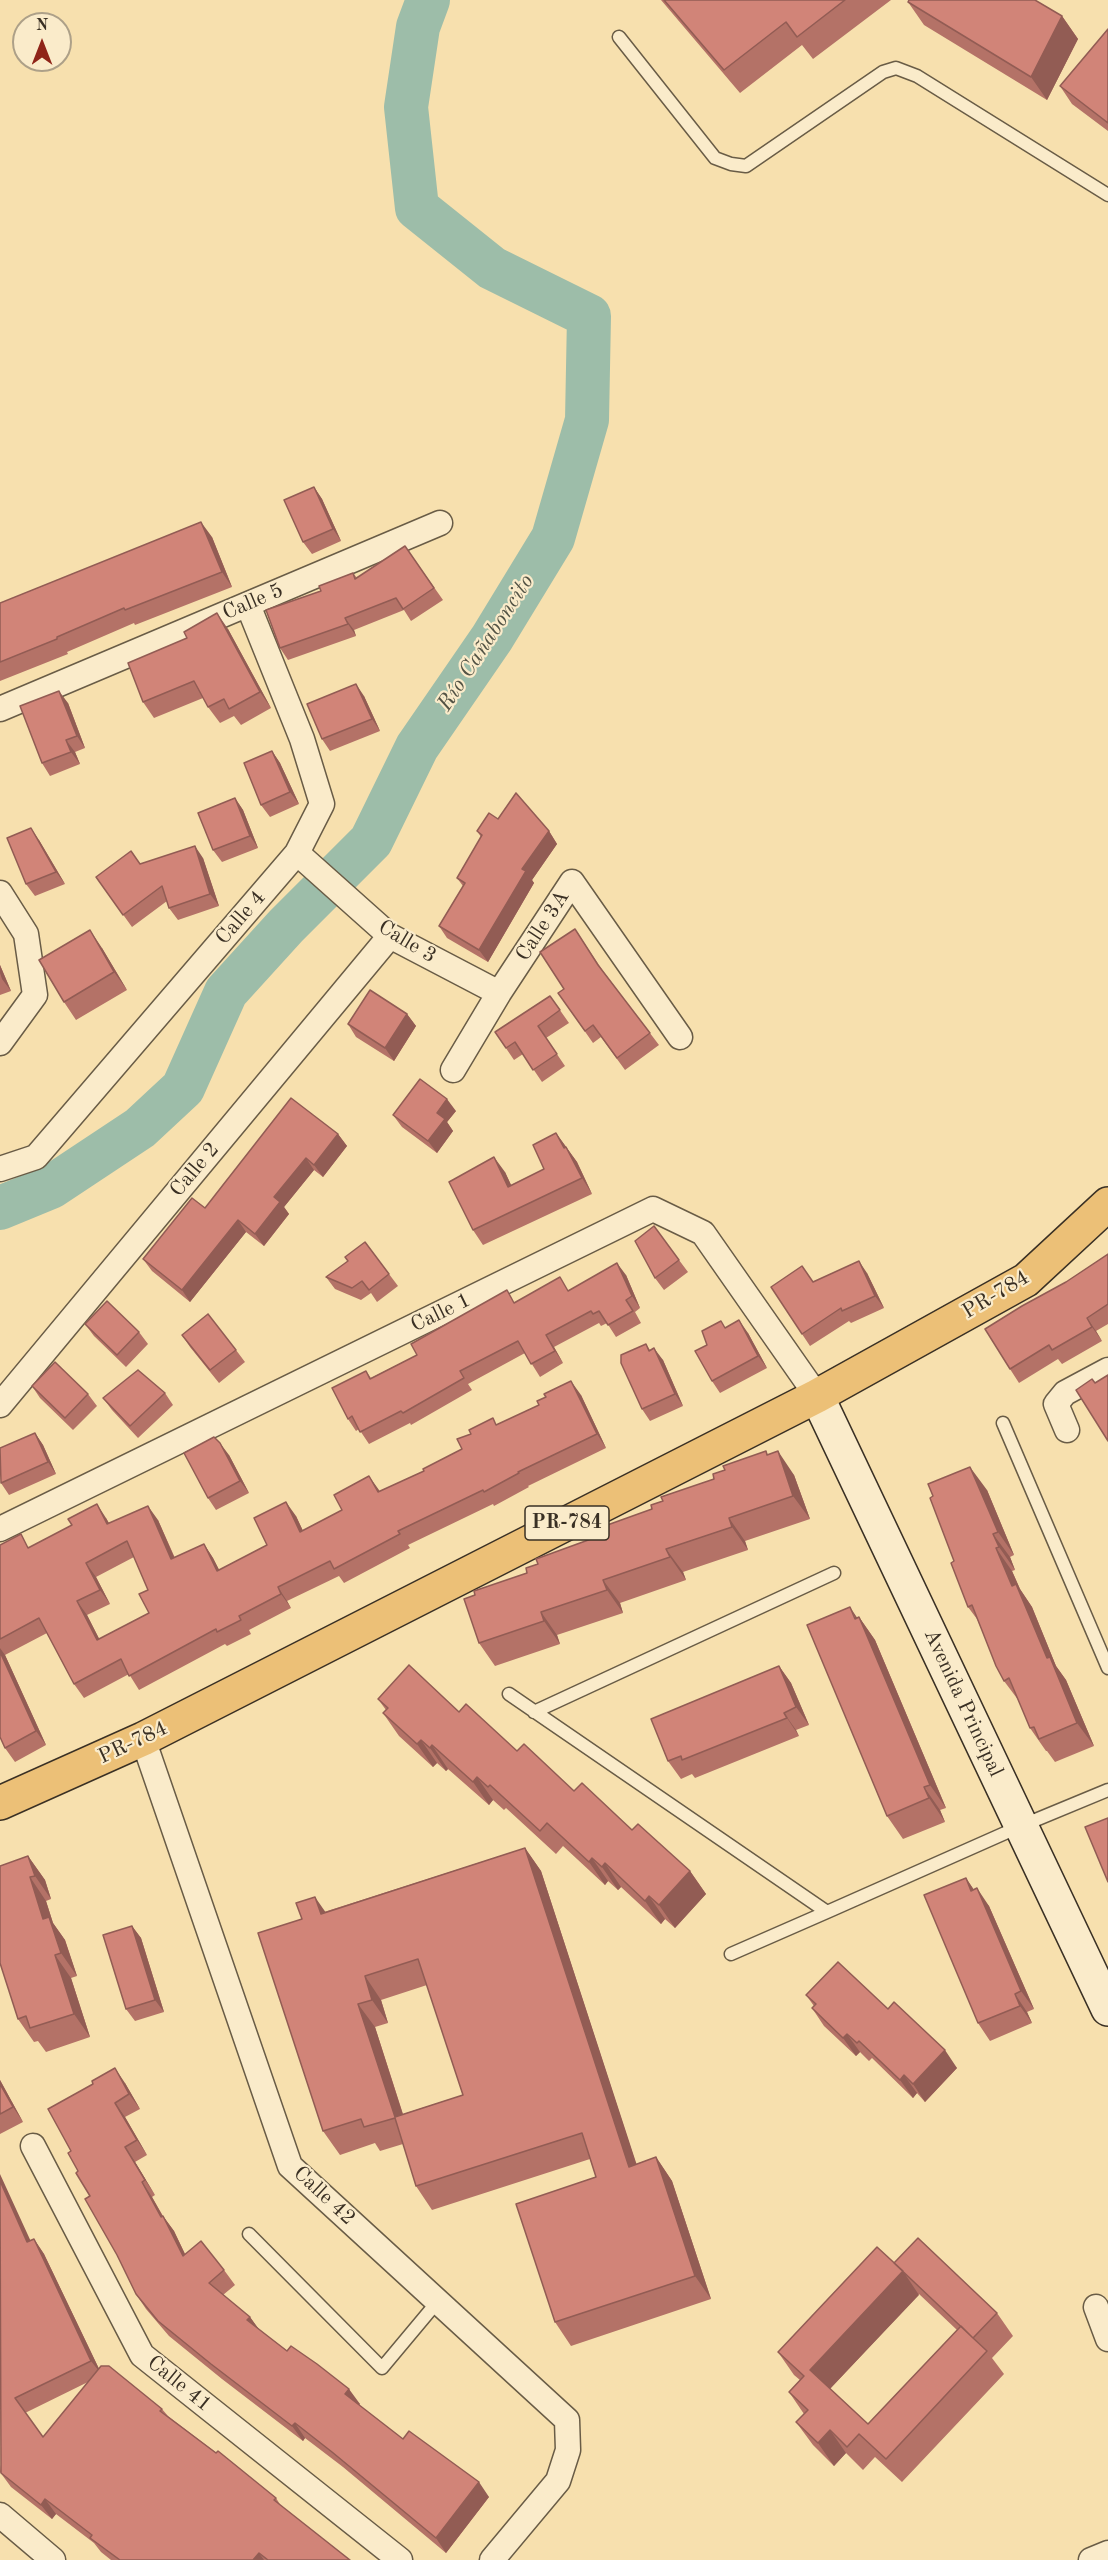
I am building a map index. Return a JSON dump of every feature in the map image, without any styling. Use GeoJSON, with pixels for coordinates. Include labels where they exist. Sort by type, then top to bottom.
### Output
{"type":"FeatureCollection","features":[{"type":"Feature","properties":{"kind":"main road","name":"PR-784"},"geometry":{"type":"LineString","coordinates":[[0,1803],[143,1739],[817,1396],[1026,1280],[1108,1204]]}},
{"type":"Feature","properties":{"kind":"street","name":"Calle 5"},"geometry":{"type":"LineString","coordinates":[[0,709],[440,523]]}},
{"type":"Feature","properties":{"kind":"street","name":"Calle 4"},"geometry":{"type":"LineString","coordinates":[[0,1169],[36,1157],[297,853],[322,804],[302,739],[248,604]]}},
{"type":"Feature","properties":{"kind":"street","name":"Calle 3"},"geometry":{"type":"LineString","coordinates":[[297,853],[390,936],[499,993]]}},
{"type":"Feature","properties":{"kind":"street","name":"Calle 3A"},"geometry":{"type":"LineString","coordinates":[[453,1070],[499,993],[572,882],[680,1037]]}},
{"type":"Feature","properties":{"kind":"street"},"geometry":{"type":"LineString","coordinates":[[0,893],[26,934],[35,995],[0,1042]]}},
{"type":"Feature","properties":{"kind":"street","name":"Calle 2"},"geometry":{"type":"LineString","coordinates":[[0,1405],[390,936]]}},
{"type":"Feature","properties":{"kind":"street","name":"Calle 1"},"geometry":{"type":"LineString","coordinates":[[0,1529],[653,1209],[703,1233],[817,1396]]}},
{"type":"Feature","properties":{"kind":"street"},"geometry":{"type":"LineString","coordinates":[[1067,1430],[1056,1404],[1065,1393],[1108,1370]]}},
{"type":"Feature","properties":{"kind":"street","name":"Avenida Principal"},"geometry":{"type":"LineString","coordinates":[[817,1396],[1108,2009]]}},
{"type":"Feature","properties":{"kind":"street","name":"Calle 42"},"geometry":{"type":"LineString","coordinates":[[143,1739],[290,2166],[567,2420],[567,2450],[558,2481],[492,2560]]}},
{"type":"Feature","properties":{"kind":"street","name":"Calle 41"},"geometry":{"type":"LineString","coordinates":[[33,2146],[142,2355],[400,2560]]}},
{"type":"Feature","properties":{"kind":"street"},"geometry":{"type":"LineString","coordinates":[[1095,2307],[1108,2339]]}},
{"type":"Feature","properties":{"kind":"street"},"geometry":{"type":"LineString","coordinates":[[0,2516],[53,2560]]}},
{"type":"Feature","properties":{"kind":"street"},"geometry":{"type":"LineString","coordinates":[[1091,2560],[1108,2553]]}},
{"type":"Feature","properties":{"kind":"lane"},"geometry":{"type":"LineString","coordinates":[[619,37],[715,158],[731,164],[747,166],[884,72],[896,68],[917,76],[1108,195]]}},
{"type":"Feature","properties":{"kind":"lane"},"geometry":{"type":"LineString","coordinates":[[1003,1422],[1108,1668]]}},
{"type":"Feature","properties":{"kind":"lane"},"geometry":{"type":"LineString","coordinates":[[534,1712],[834,1573]]}},
{"type":"Feature","properties":{"kind":"lane"},"geometry":{"type":"LineString","coordinates":[[509,1695],[827,1912]]}},
{"type":"Feature","properties":{"kind":"lane"},"geometry":{"type":"LineString","coordinates":[[731,1954],[1108,1790]]}},
{"type":"Feature","properties":{"kind":"lane"},"geometry":{"type":"LineString","coordinates":[[249,2234],[382,2367],[438,2301]]}},
{"type":"Feature","properties":{"kind":"building"},"geometry":{"type":"Polygon","coordinates":[[[664,0],[845,0],[797,37],[786,22],[724,70],[664,0]]]}},
{"type":"Feature","properties":{"kind":"building"},"geometry":{"type":"Polygon","coordinates":[[[909,0],[1035,0],[1062,16],[1031,77],[908,2],[909,0]]]}},
{"type":"Feature","properties":{"kind":"building"},"geometry":{"type":"Polygon","coordinates":[[[1108,29],[1108,123],[1060,86],[1108,29]]]}},
{"type":"Feature","properties":{"kind":"building"},"geometry":{"type":"Polygon","coordinates":[[[314,487],[333,529],[303,542],[284,500],[314,487]]]}},
{"type":"Feature","properties":{"kind":"building"},"geometry":{"type":"Polygon","coordinates":[[[201,522],[222,572],[125,610],[124,608],[0,662],[0,603],[201,522]]]}},
{"type":"Feature","properties":{"kind":"building"},"geometry":{"type":"Polygon","coordinates":[[[405,546],[434,588],[403,609],[396,598],[345,618],[348,624],[280,648],[266,610],[321,591],[319,586],[353,573],[355,579],[405,546]]]}},
{"type":"Feature","properties":{"kind":"building"},"geometry":{"type":"Polygon","coordinates":[[[217,613],[260,692],[229,709],[224,699],[208,707],[194,681],[143,702],[128,663],[187,638],[184,632],[217,613]]]}},
{"type":"Feature","properties":{"kind":"building"},"geometry":{"type":"Polygon","coordinates":[[[356,684],[372,719],[322,739],[307,704],[356,684]]]}},
{"type":"Feature","properties":{"kind":"building"},"geometry":{"type":"Polygon","coordinates":[[[59,691],[77,736],[66,740],[71,752],[42,763],[20,706],[59,691]]]}},
{"type":"Feature","properties":{"kind":"building"},"geometry":{"type":"Polygon","coordinates":[[[272,751],[290,792],[261,805],[244,763],[272,751]]]}},
{"type":"Feature","properties":{"kind":"building"},"geometry":{"type":"Polygon","coordinates":[[[516,793],[549,831],[522,869],[526,871],[479,950],[439,926],[465,883],[457,878],[482,835],[477,831],[489,813],[498,819],[516,793]]]}},
{"type":"Feature","properties":{"kind":"building"},"geometry":{"type":"Polygon","coordinates":[[[235,798],[250,836],[213,850],[198,813],[235,798]]]}},
{"type":"Feature","properties":{"kind":"building"},"geometry":{"type":"Polygon","coordinates":[[[31,828],[56,872],[26,884],[7,838],[31,828]]]}},
{"type":"Feature","properties":{"kind":"building"},"geometry":{"type":"Polygon","coordinates":[[[195,846],[210,894],[169,908],[162,886],[123,915],[96,877],[131,851],[140,864],[195,846]]]}},
{"type":"Feature","properties":{"kind":"building"},"geometry":{"type":"Polygon","coordinates":[[[575,929],[598,965],[650,1033],[617,1058],[593,1025],[585,1031],[558,993],[564,989],[540,952],[575,929]]]}},
{"type":"Feature","properties":{"kind":"building"},"geometry":{"type":"Polygon","coordinates":[[[90,930],[114,972],[64,1002],[39,960],[90,930]]]}},
{"type":"Feature","properties":{"kind":"building"},"geometry":{"type":"Polygon","coordinates":[[[370,990],[407,1014],[385,1048],[348,1024],[370,990]]]}},
{"type":"Feature","properties":{"kind":"building"},"geometry":{"type":"Polygon","coordinates":[[[550,996],[560,1010],[538,1026],[557,1054],[533,1070],[515,1042],[506,1048],[495,1032],[550,996]]]}},
{"type":"Feature","properties":{"kind":"building"},"geometry":{"type":"Polygon","coordinates":[[[420,1079],[447,1099],[437,1113],[445,1119],[428,1141],[393,1115],[420,1079]]]}},
{"type":"Feature","properties":{"kind":"building"},"geometry":{"type":"Polygon","coordinates":[[[291,1098],[338,1134],[314,1165],[306,1158],[274,1197],[280,1202],[255,1234],[238,1220],[182,1290],[143,1259],[192,1198],[205,1208],[291,1098]]]}},
{"type":"Feature","properties":{"kind":"building"},"geometry":{"type":"Polygon","coordinates":[[[556,1133],[582,1178],[473,1230],[449,1182],[494,1157],[508,1187],[544,1169],[533,1145],[556,1133]]]}},
{"type":"Feature","properties":{"kind":"building"},"geometry":{"type":"Polygon","coordinates":[[[654,1226],[679,1260],[655,1278],[635,1241],[654,1226]]]}},
{"type":"Feature","properties":{"kind":"building"},"geometry":{"type":"Polygon","coordinates":[[[365,1242],[389,1274],[369,1290],[362,1281],[352,1288],[326,1277],[348,1261],[345,1257],[365,1242]]]}},
{"type":"Feature","properties":{"kind":"building"},"geometry":{"type":"Polygon","coordinates":[[[1108,1254],[1108,1304],[1087,1318],[1092,1327],[1052,1350],[1049,1345],[1010,1369],[985,1329],[1066,1282],[1108,1254]]]}},
{"type":"Feature","properties":{"kind":"building"},"geometry":{"type":"Polygon","coordinates":[[[859,1261],[875,1296],[842,1311],[841,1308],[802,1334],[771,1287],[802,1266],[813,1282],[859,1261]]]}},
{"type":"Feature","properties":{"kind":"building"},"geometry":{"type":"Polygon","coordinates":[[[617,1263],[632,1296],[626,1300],[633,1311],[608,1325],[599,1311],[593,1314],[591,1311],[546,1335],[555,1351],[531,1364],[518,1341],[460,1371],[464,1378],[403,1413],[401,1411],[360,1432],[352,1416],[348,1419],[332,1388],[366,1371],[370,1379],[417,1355],[411,1344],[507,1290],[514,1303],[560,1277],[568,1291],[617,1263]]]}},
{"type":"Feature","properties":{"kind":"building"},"geometry":{"type":"Polygon","coordinates":[[[107,1301],[139,1332],[117,1355],[85,1324],[107,1301]]]}},
{"type":"Feature","properties":{"kind":"building"},"geometry":{"type":"Polygon","coordinates":[[[208,1314],[236,1350],[210,1370],[182,1335],[208,1314]]]}},
{"type":"Feature","properties":{"kind":"building"},"geometry":{"type":"Polygon","coordinates":[[[739,1320],[758,1356],[712,1381],[695,1351],[707,1345],[702,1331],[721,1321],[725,1328],[739,1320]]]}},
{"type":"Feature","properties":{"kind":"building"},"geometry":{"type":"Polygon","coordinates":[[[646,1344],[649,1351],[654,1348],[675,1394],[642,1409],[621,1363],[621,1355],[646,1344]]]}},
{"type":"Feature","properties":{"kind":"building"},"geometry":{"type":"Polygon","coordinates":[[[55,1362],[88,1394],[65,1418],[32,1386],[55,1362]]]}},
{"type":"Feature","properties":{"kind":"building"},"geometry":{"type":"Polygon","coordinates":[[[138,1370],[165,1393],[130,1426],[103,1398],[138,1370]]]}},
{"type":"Feature","properties":{"kind":"building"},"geometry":{"type":"Polygon","coordinates":[[[1108,1375],[1108,1441],[1076,1390],[1092,1379],[1095,1383],[1108,1375]]]}},
{"type":"Feature","properties":{"kind":"building"},"geometry":{"type":"Polygon","coordinates":[[[571,1381],[597,1434],[518,1472],[484,1492],[483,1490],[398,1531],[400,1534],[334,1569],[330,1561],[278,1587],[281,1594],[239,1616],[241,1620],[217,1632],[216,1629],[129,1676],[121,1659],[74,1684],[39,1618],[0,1639],[0,1545],[21,1534],[28,1548],[72,1525],[68,1519],[97,1504],[107,1524],[148,1506],[171,1559],[204,1544],[217,1571],[267,1545],[254,1518],[286,1502],[300,1532],[342,1510],[334,1495],[369,1476],[378,1492],[424,1471],[423,1469],[462,1449],[457,1439],[471,1434],[469,1430],[493,1418],[496,1425],[539,1405],[537,1401],[546,1397],[544,1394],[571,1381]],[[127,1541],[86,1563],[100,1590],[77,1601],[97,1640],[149,1613],[139,1594],[148,1590],[127,1541]]]}},
{"type":"Feature","properties":{"kind":"building"},"geometry":{"type":"Polygon","coordinates":[[[35,1433],[48,1462],[1,1483],[0,1448],[35,1433]]]}},
{"type":"Feature","properties":{"kind":"building"},"geometry":{"type":"Polygon","coordinates":[[[214,1437],[220,1443],[240,1481],[208,1498],[184,1453],[214,1437]]]}},
{"type":"Feature","properties":{"kind":"building"},"geometry":{"type":"Polygon","coordinates":[[[766,1451],[767,1455],[778,1451],[793,1496],[729,1518],[732,1527],[666,1549],[670,1557],[603,1580],[607,1590],[541,1612],[544,1621],[479,1643],[464,1599],[475,1595],[474,1591],[527,1573],[526,1568],[538,1564],[536,1559],[591,1539],[590,1536],[601,1532],[599,1528],[652,1509],[651,1505],[663,1501],[661,1497],[714,1479],[713,1474],[725,1470],[723,1466],[766,1451]]]}},
{"type":"Feature","properties":{"kind":"building"},"geometry":{"type":"Polygon","coordinates":[[[970,1467],[998,1532],[993,1534],[999,1547],[996,1548],[1012,1586],[1016,1584],[1047,1658],[1050,1657],[1077,1723],[1039,1739],[1034,1727],[1030,1728],[1009,1678],[1004,1681],[996,1666],[972,1605],[968,1607],[951,1563],[954,1561],[930,1498],[933,1496],[928,1484],[970,1467]]]}},
{"type":"Feature","properties":{"kind":"building"},"geometry":{"type":"Polygon","coordinates":[[[850,1607],[855,1619],[859,1617],[930,1785],[924,1787],[929,1798],[887,1816],[807,1625],[850,1607]]]}},
{"type":"Feature","properties":{"kind":"building"},"geometry":{"type":"Polygon","coordinates":[[[0,1652],[36,1731],[5,1748],[0,1737],[0,1652]]]}},
{"type":"Feature","properties":{"kind":"building"},"geometry":{"type":"Polygon","coordinates":[[[409,1665],[459,1712],[466,1704],[517,1751],[524,1744],[574,1791],[582,1783],[632,1830],[638,1824],[690,1871],[659,1905],[649,1896],[645,1901],[605,1863],[602,1867],[592,1858],[589,1862],[547,1823],[540,1831],[490,1785],[488,1787],[477,1777],[473,1782],[432,1745],[430,1748],[421,1740],[417,1744],[383,1713],[388,1708],[378,1699],[409,1665]]]}},
{"type":"Feature","properties":{"kind":"building"},"geometry":{"type":"Polygon","coordinates":[[[779,1666],[796,1707],[784,1713],[787,1718],[682,1760],[681,1756],[668,1761],[651,1719],[779,1666]]]}},
{"type":"Feature","properties":{"kind":"building"},"geometry":{"type":"Polygon","coordinates":[[[1108,1818],[1108,1882],[1085,1827],[1108,1818]]]}},
{"type":"Feature","properties":{"kind":"building"},"geometry":{"type":"Polygon","coordinates":[[[525,1848],[629,2167],[656,2157],[695,2276],[555,2322],[516,2204],[596,2177],[582,2133],[416,2186],[395,2118],[364,2127],[361,2119],[323,2131],[258,1933],[302,1919],[296,1903],[315,1897],[321,1914],[525,1848]],[[418,1959],[365,1976],[372,2000],[358,2004],[395,2117],[463,2095],[418,1959]]]}},
{"type":"Feature","properties":{"kind":"building"},"geometry":{"type":"Polygon","coordinates":[[[28,1856],[35,1876],[30,1877],[43,1919],[49,1917],[61,1953],[55,1955],[74,2014],[30,2028],[26,2016],[18,2019],[0,1963],[0,1866],[28,1856]]]}},
{"type":"Feature","properties":{"kind":"building"},"geometry":{"type":"Polygon","coordinates":[[[966,1878],[971,1891],[977,1888],[1021,1991],[1015,1994],[1020,2006],[978,2023],[924,1895],[966,1878]]]}},
{"type":"Feature","properties":{"kind":"building"},"geometry":{"type":"Polygon","coordinates":[[[132,1926],[155,2000],[126,2009],[103,1935],[132,1926]]]}},
{"type":"Feature","properties":{"kind":"building"},"geometry":{"type":"Polygon","coordinates":[[[838,1962],[888,2009],[894,2002],[945,2050],[913,2084],[904,2075],[900,2080],[859,2041],[857,2043],[847,2034],[843,2038],[812,2008],[816,2004],[806,1995],[838,1962]]]}},
{"type":"Feature","properties":{"kind":"building"},"geometry":{"type":"Polygon","coordinates":[[[115,2068],[129,2094],[115,2103],[137,2140],[125,2147],[145,2180],[142,2182],[161,2217],[163,2216],[183,2256],[201,2241],[224,2270],[209,2283],[250,2317],[247,2320],[287,2351],[291,2346],[317,2364],[349,2389],[345,2394],[403,2439],[409,2431],[479,2482],[436,2538],[295,2423],[292,2426],[158,2321],[136,2294],[85,2199],[90,2196],[76,2173],[78,2171],[68,2153],[71,2151],[48,2109],[93,2084],[92,2081],[115,2068]]]}},
{"type":"Feature","properties":{"kind":"building"},"geometry":{"type":"Polygon","coordinates":[[[0,2084],[13,2107],[0,2114],[0,2084]]]}},
{"type":"Feature","properties":{"kind":"building"},"geometry":{"type":"Polygon","coordinates":[[[0,2181],[27,2242],[34,2239],[91,2361],[15,2398],[43,2437],[101,2366],[109,2366],[162,2409],[160,2411],[216,2453],[218,2451],[276,2498],[274,2500],[350,2560],[268,2560],[259,2553],[253,2560],[120,2560],[90,2538],[92,2535],[45,2499],[41,2505],[1,2473],[0,2181]]]}},
{"type":"Feature","properties":{"kind":"building"},"geometry":{"type":"Polygon","coordinates":[[[918,2238],[997,2313],[973,2338],[987,2351],[886,2459],[859,2434],[847,2447],[830,2430],[818,2443],[796,2422],[808,2410],[789,2392],[804,2376],[778,2352],[877,2247],[894,2263],[918,2238]],[[903,2271],[810,2370],[868,2424],[961,2326],[903,2271]]]}},
{"type":"Feature","properties":{"kind":"waterway","name":"Río Cañaboncito"},"geometry":{"type":"LineString","coordinates":[[0,1208],[51,1187],[140,1128],[183,1088],[226,992],[286,926],[371,841],[417,747],[492,638],[553,538],[587,420],[589,316],[492,268],[417,208],[406,107],[418,27],[428,0]]}}]}
